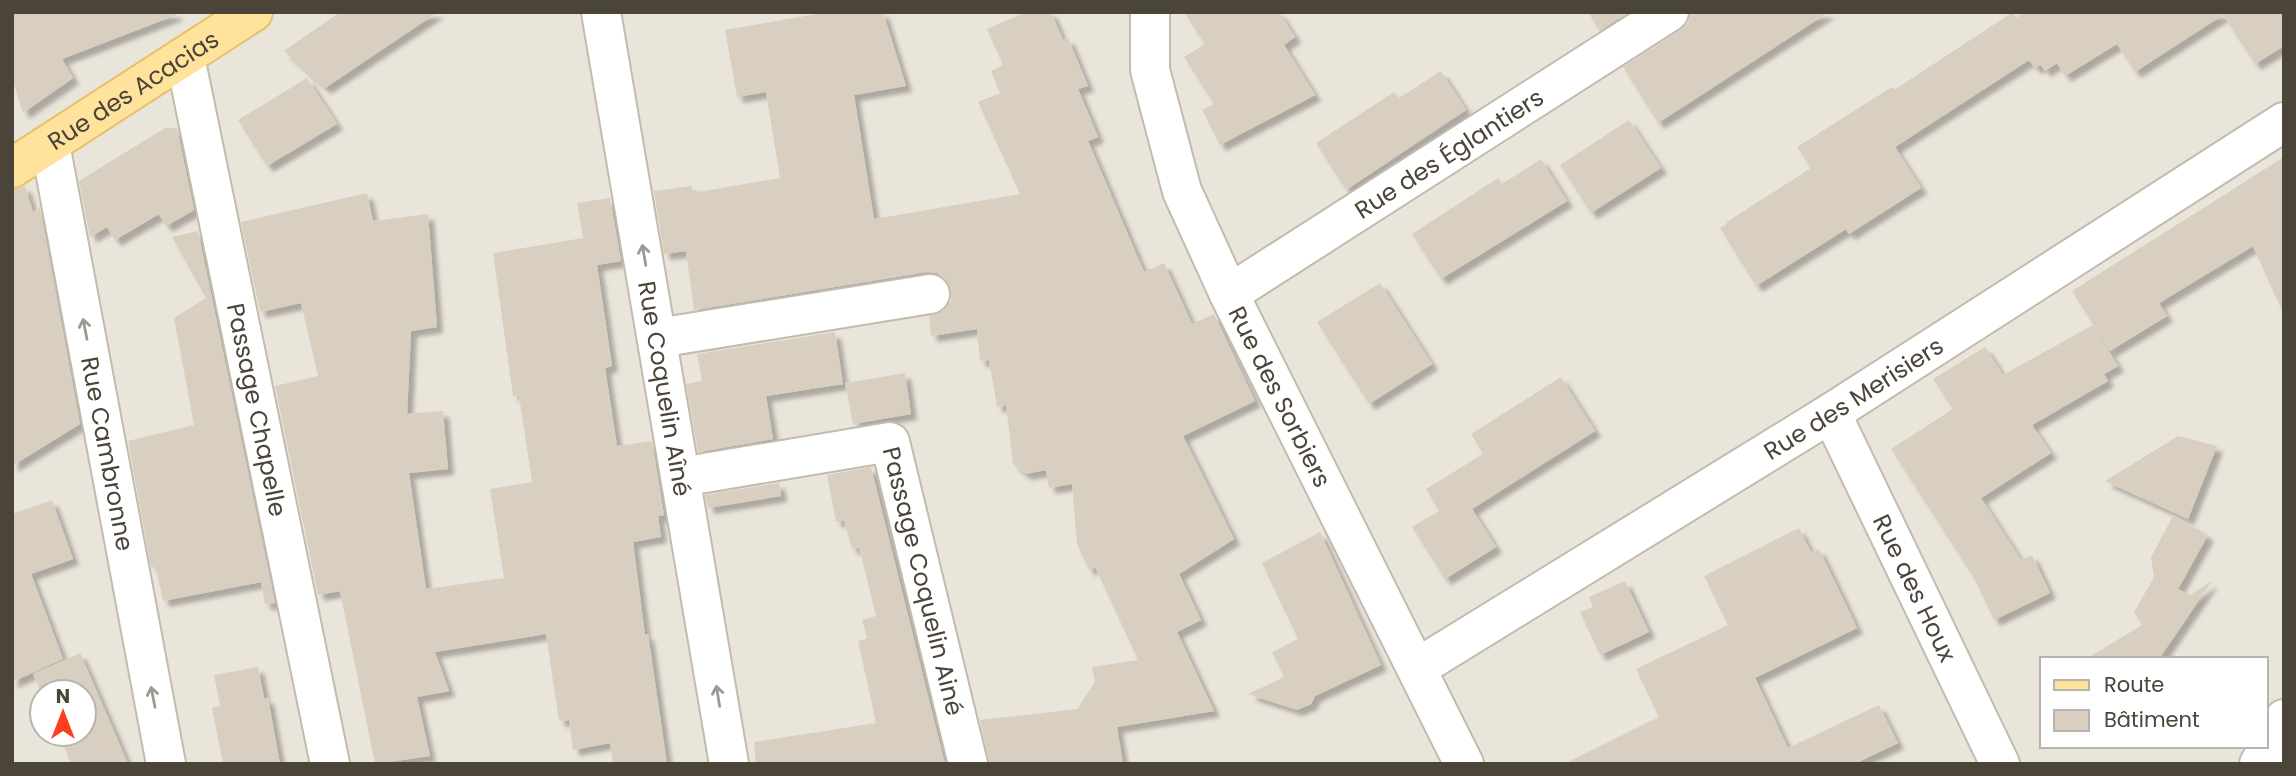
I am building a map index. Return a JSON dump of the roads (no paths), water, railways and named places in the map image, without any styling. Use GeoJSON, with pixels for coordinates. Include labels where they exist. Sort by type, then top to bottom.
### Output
{"type":"FeatureCollection","features":[{"type":"Feature","properties":{"kind":"main road","name":"Rue des Acacias"},"geometry":{"type":"LineString","coordinates":[[12,168],[253,12]]}},
{"type":"Feature","properties":{"kind":"street","name":"Rue Coquelin Aîné"},"geometry":{"type":"LineString","coordinates":[[601,12],[729,764]]}},
{"type":"Feature","properties":{"kind":"street","name":"Rue des Sorbiers"},"geometry":{"type":"LineString","coordinates":[[1150,12],[1150,70],[1182,191],[1229,294],[1464,764]]}},
{"type":"Feature","properties":{"kind":"street","name":"Rue des Églantiers"},"geometry":{"type":"LineString","coordinates":[[1229,294],[1669,12]]}},
{"type":"Feature","properties":{"kind":"street","name":"Passage Chapelle"},"geometry":{"type":"LineString","coordinates":[[185,57],[330,764]]}},
{"type":"Feature","properties":{"kind":"street","name":"Rue des Merisiers"},"geometry":{"type":"LineString","coordinates":[[1417,668],[1831,413],[2284,122]]}},
{"type":"Feature","properties":{"kind":"street","name":"Rue Cambronne"},"geometry":{"type":"LineString","coordinates":[[50,144],[166,764]]}},
{"type":"Feature","properties":{"kind":"street"},"geometry":{"type":"LineString","coordinates":[[658,338],[930,294]]}},
{"type":"Feature","properties":{"kind":"street","name":"Rue des Houx"},"geometry":{"type":"LineString","coordinates":[[1831,413],[2000,764]]}},
{"type":"Feature","properties":{"kind":"street","name":"Passage Coquelin Ainé"},"geometry":{"type":"LineString","coordinates":[[681,477],[890,442],[968,764]]}},
{"type":"Feature","properties":{"kind":"street"},"geometry":{"type":"LineString","coordinates":[[2268,748],[2284,719]]}},
{"type":"Feature","properties":{"kind":"street"},"geometry":{"type":"LineString","coordinates":[[2259,764],[2268,748]]}}]}
